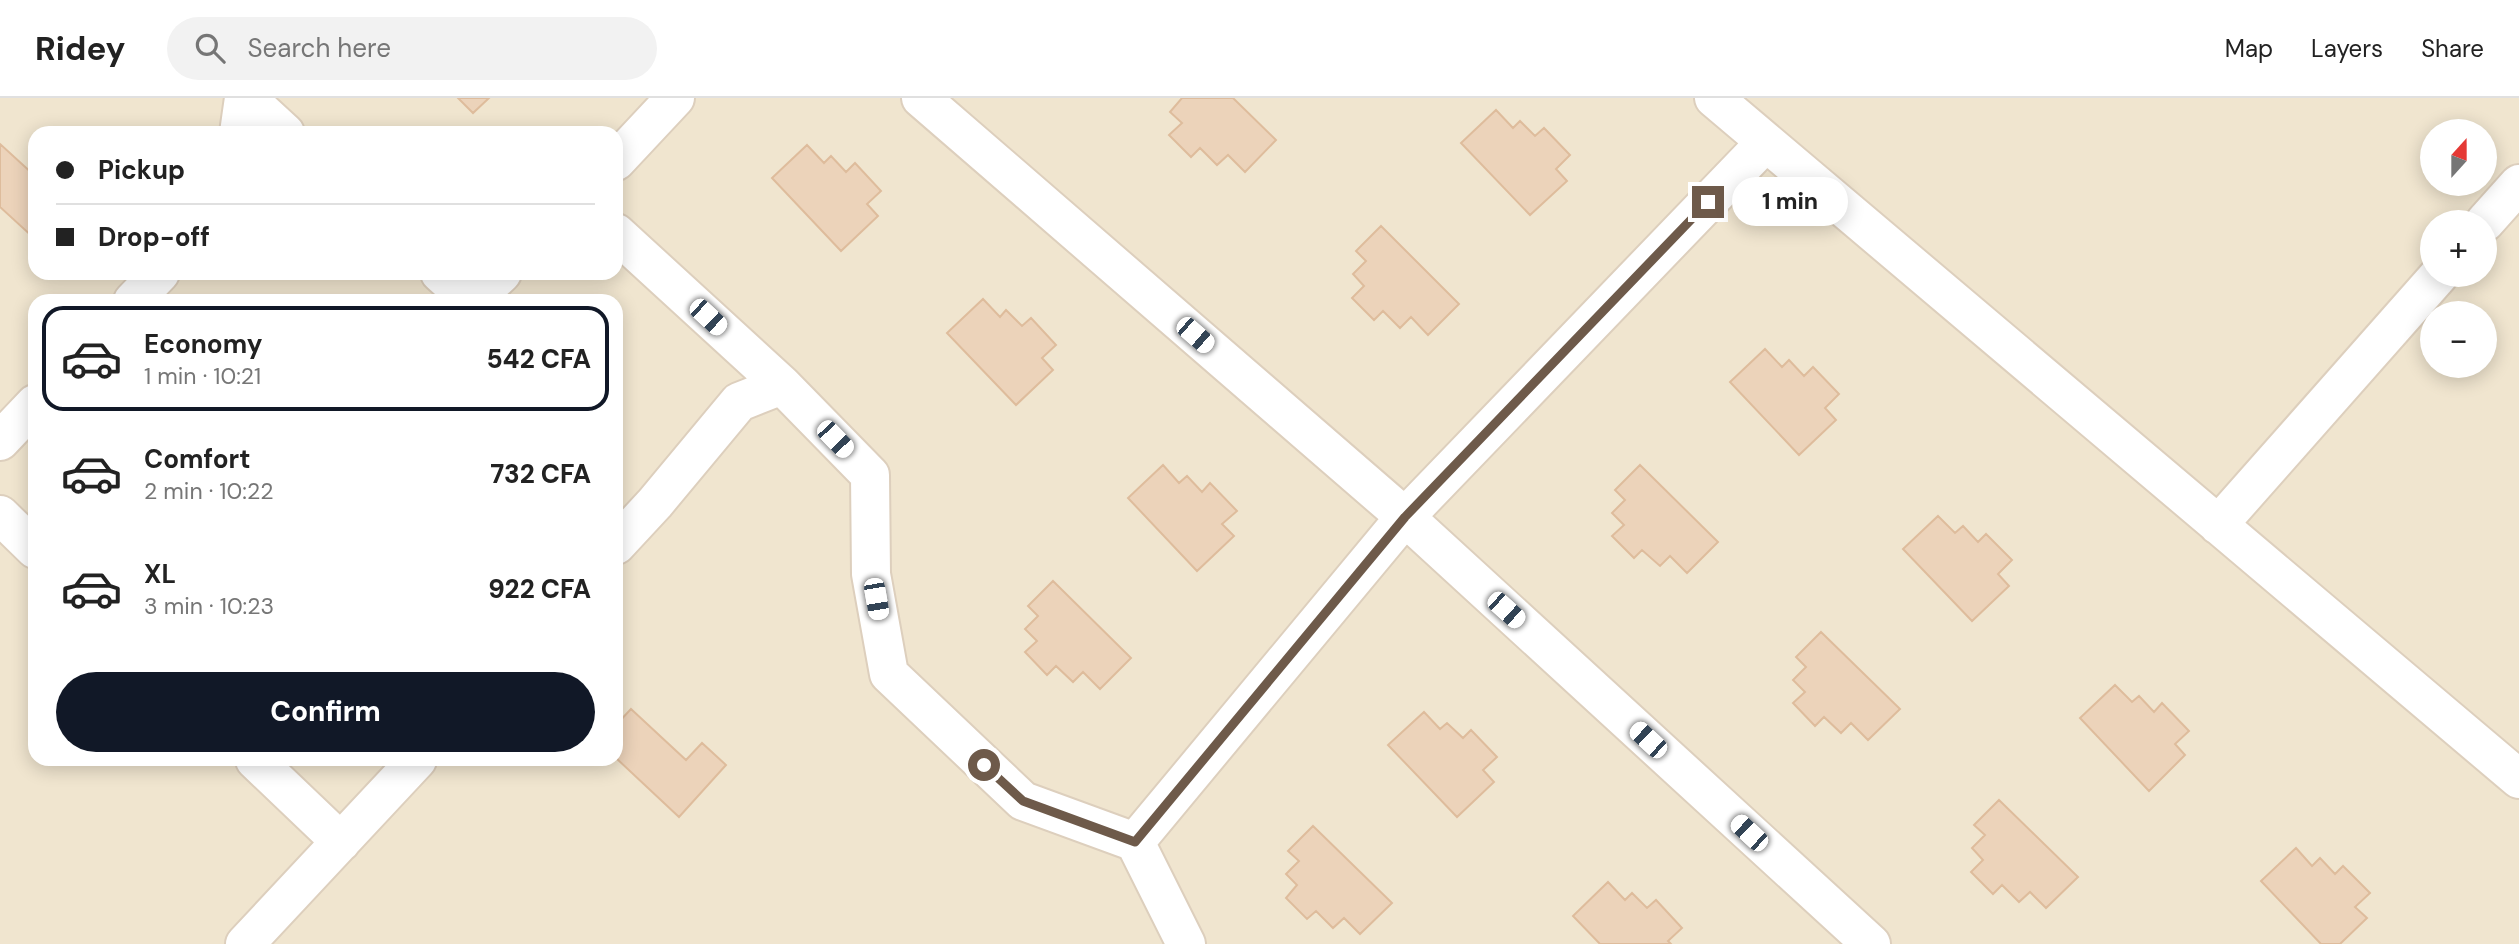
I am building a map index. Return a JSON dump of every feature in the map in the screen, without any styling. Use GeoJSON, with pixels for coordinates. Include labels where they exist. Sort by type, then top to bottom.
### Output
{"type":"FeatureCollection","features":[{"type":"Feature","properties":{"kind":"street"},"geometry":{"type":"LineString","coordinates":[[240,126],[246,98]]}},
{"type":"Feature","properties":{"kind":"street"},"geometry":{"type":"LineString","coordinates":[[246,98],[277,126]]}},
{"type":"Feature","properties":{"kind":"street"},"geometry":{"type":"LineString","coordinates":[[623,154],[675,98]]}},
{"type":"Feature","properties":{"kind":"street"},"geometry":{"type":"LineString","coordinates":[[921,98],[1405,517],[1871,944]]}},
{"type":"Feature","properties":{"kind":"street"},"geometry":{"type":"LineString","coordinates":[[1714,98],[2519,779]]}},
{"type":"Feature","properties":{"kind":"street"},"geometry":{"type":"LineString","coordinates":[[1135,842],[1405,517],[1765,143]]}},
{"type":"Feature","properties":{"kind":"street"},"geometry":{"type":"LineString","coordinates":[[2496,210],[2519,184]]}},
{"type":"Feature","properties":{"kind":"street"},"geometry":{"type":"LineString","coordinates":[[623,239],[782,385],[870,475],[871,574],[889,674],[1023,801],[1135,842],[1186,944]]}},
{"type":"Feature","properties":{"kind":"street"},"geometry":{"type":"LineString","coordinates":[[140,294],[153,280]]}},
{"type":"Feature","properties":{"kind":"street"},"geometry":{"type":"LineString","coordinates":[[448,280],[463,294]]}},
{"type":"Feature","properties":{"kind":"street"},"geometry":{"type":"LineString","coordinates":[[479,294],[494,280]]}},
{"type":"Feature","properties":{"kind":"street"},"geometry":{"type":"LineString","coordinates":[[2218,526],[2428,287]]}},
{"type":"Feature","properties":{"kind":"street"},"geometry":{"type":"LineString","coordinates":[[623,537],[740,402],[782,385]]}},
{"type":"Feature","properties":{"kind":"street"},"geometry":{"type":"LineString","coordinates":[[0,441],[28,411]]}},
{"type":"Feature","properties":{"kind":"street"},"geometry":{"type":"LineString","coordinates":[[0,516],[28,542]]}},
{"type":"Feature","properties":{"kind":"street"},"geometry":{"type":"LineString","coordinates":[[261,766],[341,842]]}},
{"type":"Feature","properties":{"kind":"street"},"geometry":{"type":"LineString","coordinates":[[246,944],[411,766]]}},
{"type":"Feature","properties":{"kind":"shaded area"},"geometry":{"type":"Polygon","coordinates":[[[0,98],[2519,98],[2519,944],[0,944],[0,98]]]}},
{"type":"Feature","properties":{"kind":"building"},"geometry":{"type":"Polygon","coordinates":[[[458,98],[489,98],[473,113],[458,98]]]}},
{"type":"Feature","properties":{"kind":"building"},"geometry":{"type":"Polygon","coordinates":[[[1182,98],[1233,98],[1276,140],[1245,172],[1228,155],[1217,165],[1200,148],[1191,157],[1169,135],[1182,123],[1170,112],[1182,98]]]}},
{"type":"Feature","properties":{"kind":"building"},"geometry":{"type":"Polygon","coordinates":[[[1496,110],[1513,128],[1520,121],[1535,136],[1544,128],[1570,155],[1556,169],[1567,181],[1530,215],[1461,143],[1496,110]]]}},
{"type":"Feature","properties":{"kind":"building"},"geometry":{"type":"Polygon","coordinates":[[[0,144],[28,170],[28,233],[0,207],[0,144]]]}},
{"type":"Feature","properties":{"kind":"building"},"geometry":{"type":"Polygon","coordinates":[[[807,145],[824,163],[831,156],[846,172],[855,163],[881,191],[867,204],[878,216],[841,251],[772,178],[807,145]]]}},
{"type":"Feature","properties":{"kind":"building"},"geometry":{"type":"Polygon","coordinates":[[[1381,226],[1459,304],[1428,335],[1411,317],[1400,328],[1383,311],[1374,320],[1352,298],[1364,286],[1353,274],[1366,261],[1356,251],[1381,226]]]}},
{"type":"Feature","properties":{"kind":"building"},"geometry":{"type":"Polygon","coordinates":[[[983,299],[1000,317],[1006,310],[1022,326],[1031,318],[1056,345],[1042,358],[1053,370],[1016,405],[947,333],[983,299]]]}},
{"type":"Feature","properties":{"kind":"building"},"geometry":{"type":"Polygon","coordinates":[[[1765,349],[1782,367],[1789,360],[1804,376],[1813,367],[1839,394],[1825,408],[1836,420],[1799,455],[1730,382],[1765,349]]]}},
{"type":"Feature","properties":{"kind":"building"},"geometry":{"type":"Polygon","coordinates":[[[1163,465],[1179,483],[1187,476],[1202,492],[1210,483],[1237,511],[1222,524],[1234,536],[1197,571],[1128,498],[1163,465]]]}},
{"type":"Feature","properties":{"kind":"building"},"geometry":{"type":"Polygon","coordinates":[[[1640,465],[1718,542],[1687,573],[1670,556],[1660,566],[1642,550],[1634,558],[1612,536],[1624,525],[1612,513],[1625,500],[1615,490],[1640,465]]]}},
{"type":"Feature","properties":{"kind":"building"},"geometry":{"type":"Polygon","coordinates":[[[1938,516],[1955,533],[1963,526],[1978,542],[1986,534],[2012,560],[1998,574],[2009,586],[1972,621],[1903,549],[1938,516]]]}},
{"type":"Feature","properties":{"kind":"building"},"geometry":{"type":"Polygon","coordinates":[[[1053,581],[1131,658],[1100,689],[1083,672],[1073,682],[1056,666],[1047,675],[1025,652],[1037,641],[1025,629],[1038,616],[1028,606],[1053,581]]]}},
{"type":"Feature","properties":{"kind":"building"},"geometry":{"type":"Polygon","coordinates":[[[1821,632],[1900,709],[1868,740],[1851,723],[1841,733],[1824,717],[1815,726],[1793,703],[1805,692],[1793,680],[1806,667],[1796,657],[1821,632]]]}},
{"type":"Feature","properties":{"kind":"building"},"geometry":{"type":"Polygon","coordinates":[[[2115,685],[2132,702],[2139,696],[2154,712],[2162,703],[2189,731],[2175,744],[2185,755],[2149,791],[2080,718],[2115,685]]]}},
{"type":"Feature","properties":{"kind":"building"},"geometry":{"type":"Polygon","coordinates":[[[631,709],[686,760],[702,743],[726,765],[679,817],[623,765],[623,718],[631,709]]]}},
{"type":"Feature","properties":{"kind":"building"},"geometry":{"type":"Polygon","coordinates":[[[1424,712],[1440,729],[1447,723],[1463,738],[1471,730],[1497,757],[1483,770],[1494,782],[1457,817],[1388,745],[1424,712]]]}},
{"type":"Feature","properties":{"kind":"building"},"geometry":{"type":"Polygon","coordinates":[[[1999,800],[2078,877],[2046,908],[2030,892],[2019,902],[2002,885],[1993,894],[1971,872],[1983,860],[1972,848],[1985,835],[1974,825],[1999,800]]]}},
{"type":"Feature","properties":{"kind":"building"},"geometry":{"type":"Polygon","coordinates":[[[1313,826],[1392,903],[1360,934],[1344,918],[1333,928],[1316,911],[1307,919],[1286,898],[1297,885],[1286,874],[1299,861],[1288,851],[1313,826]]]}},
{"type":"Feature","properties":{"kind":"building"},"geometry":{"type":"Polygon","coordinates":[[[2296,848],[2312,866],[2320,858],[2335,874],[2343,866],[2370,893],[2355,907],[2367,918],[2340,944],[2321,944],[2261,881],[2296,848]]]}},
{"type":"Feature","properties":{"kind":"building"},"geometry":{"type":"Polygon","coordinates":[[[1608,882],[1625,900],[1632,893],[1647,908],[1656,900],[1682,928],[1668,941],[1671,944],[1600,944],[1573,916],[1608,882]]]}},
{"type":"Feature","properties":{"kind":"route"},"geometry":{"type":"LineString","coordinates":[[984,765],[1023,801],[1135,842],[1405,517],[1708,202]]}}]}
